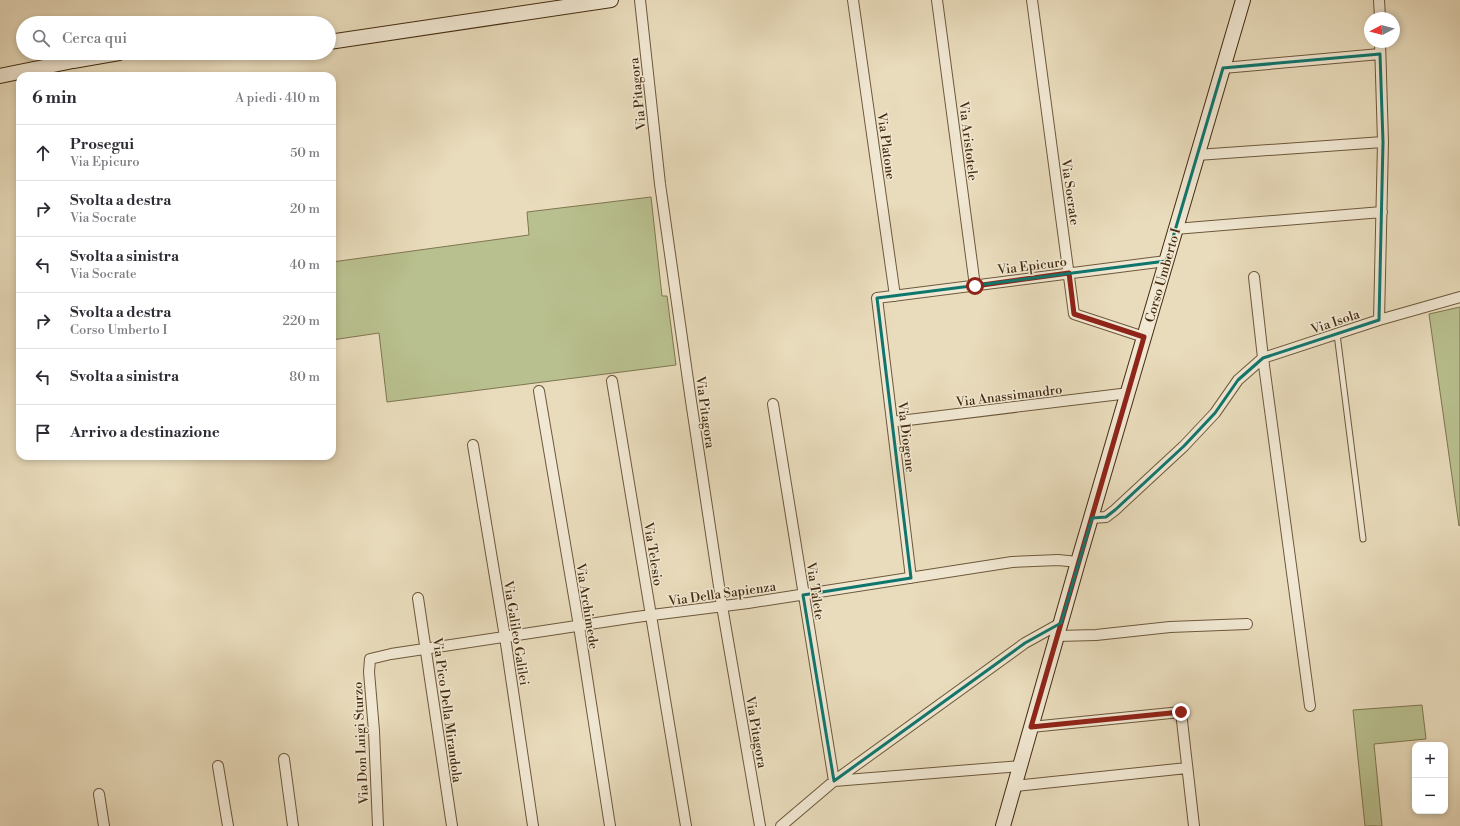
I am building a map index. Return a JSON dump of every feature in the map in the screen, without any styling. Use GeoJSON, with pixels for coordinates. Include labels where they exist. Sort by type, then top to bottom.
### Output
{"type":"FeatureCollection","features":[{"type":"Feature","properties":{"kind":"street"},"geometry":{"type":"LineString","coordinates":[[336,41],[611,0]]}},
{"type":"Feature","properties":{"kind":"street","name":"Via Pitagora"},"geometry":{"type":"LineString","coordinates":[[640,0],[660,184],[722,606],[760,826]]}},
{"type":"Feature","properties":{"kind":"street","name":"Via Platone"},"geometry":{"type":"LineString","coordinates":[[853,0],[895,296]]}},
{"type":"Feature","properties":{"kind":"street","name":"Via Aristotele"},"geometry":{"type":"LineString","coordinates":[[937,0],[975,286]]}},
{"type":"Feature","properties":{"kind":"street","name":"Via Socrate"},"geometry":{"type":"LineString","coordinates":[[1032,0],[1074,314],[1144,337]]}},
{"type":"Feature","properties":{"kind":"street","name":"Corso Umberto I"},"geometry":{"type":"LineString","coordinates":[[1003,826],[1078,562],[1129,393],[1175,229],[1243,0]]}},
{"type":"Feature","properties":{"kind":"street"},"geometry":{"type":"LineString","coordinates":[[1379,0],[1380,12]]}},
{"type":"Feature","properties":{"kind":"street","name":"Via Isola"},"geometry":{"type":"LineString","coordinates":[[1092,518],[1106,517],[1115,510],[1184,446],[1215,413],[1238,380],[1263,358],[1379,320],[1383,142],[1380,48]]}},
{"type":"Feature","properties":{"kind":"street"},"geometry":{"type":"LineString","coordinates":[[1223,68],[1380,54]]}},
{"type":"Feature","properties":{"kind":"street"},"geometry":{"type":"LineString","coordinates":[[19,72],[79,60]]}},
{"type":"Feature","properties":{"kind":"street"},"geometry":{"type":"LineString","coordinates":[[0,76],[16,73]]}},
{"type":"Feature","properties":{"kind":"street"},"geometry":{"type":"LineString","coordinates":[[1197,155],[1383,142]]}},
{"type":"Feature","properties":{"kind":"street"},"geometry":{"type":"LineString","coordinates":[[1175,229],[1382,212]]}},
{"type":"Feature","properties":{"kind":"street","name":"Via Epicuro"},"geometry":{"type":"LineString","coordinates":[[877,298],[1166,261]]}},
{"type":"Feature","properties":{"kind":"street"},"geometry":{"type":"LineString","coordinates":[[1254,277],[1263,358],[1310,706]]}},
{"type":"Feature","properties":{"kind":"street"},"geometry":{"type":"LineString","coordinates":[[1379,320],[1460,297]]}},
{"type":"Feature","properties":{"kind":"street","name":"Via Diogene"},"geometry":{"type":"LineString","coordinates":[[877,298],[911,578]]}},
{"type":"Feature","properties":{"kind":"street","name":"Via Telesio"},"geometry":{"type":"LineString","coordinates":[[612,381],[686,826]]}},
{"type":"Feature","properties":{"kind":"street","name":"Via Archimede"},"geometry":{"type":"LineString","coordinates":[[539,391],[579,626],[610,826]]}},
{"type":"Feature","properties":{"kind":"street","name":"Via Anassimandro"},"geometry":{"type":"LineString","coordinates":[[892,422],[1129,393]]}},
{"type":"Feature","properties":{"kind":"street","name":"Via Talete"},"geometry":{"type":"LineString","coordinates":[[773,404],[834,782]]}},
{"type":"Feature","properties":{"kind":"street","name":"Via Galileo Galilei"},"geometry":{"type":"LineString","coordinates":[[473,445],[505,637],[534,826]]}},
{"type":"Feature","properties":{"kind":"street","name":"Via Della Sapienza"},"geometry":{"type":"LineString","coordinates":[[370,659],[391,654],[651,615],[803,595],[1012,562],[1058,560],[1078,562]]}},
{"type":"Feature","properties":{"kind":"street","name":"Via Pico Della Mirandola"},"geometry":{"type":"LineString","coordinates":[[418,598],[452,826]]}},
{"type":"Feature","properties":{"kind":"street"},"geometry":{"type":"LineString","coordinates":[[781,826],[834,782],[1025,643],[1059,630],[1096,635],[1170,627],[1247,624]]}},
{"type":"Feature","properties":{"kind":"street","name":"Via Don Luigi Sturzo"},"geometry":{"type":"LineString","coordinates":[[370,659],[369,672],[374,731],[378,826]]}},
{"type":"Feature","properties":{"kind":"street"},"geometry":{"type":"LineString","coordinates":[[1031,727],[1181,712],[1194,826]]}},
{"type":"Feature","properties":{"kind":"street"},"geometry":{"type":"LineString","coordinates":[[284,759],[293,826]]}},
{"type":"Feature","properties":{"kind":"street"},"geometry":{"type":"LineString","coordinates":[[218,766],[228,826]]}},
{"type":"Feature","properties":{"kind":"street"},"geometry":{"type":"LineString","coordinates":[[834,782],[1020,766]]}},
{"type":"Feature","properties":{"kind":"street"},"geometry":{"type":"LineString","coordinates":[[1014,786],[1187,768]]}},
{"type":"Feature","properties":{"kind":"street"},"geometry":{"type":"LineString","coordinates":[[99,794],[104,826]]}},
{"type":"Feature","properties":{"kind":"lane"},"geometry":{"type":"LineString","coordinates":[[1337,334],[1363,539]]}},
{"type":"Feature","properties":{"kind":"highlighted area"},"geometry":{"type":"Polygon","coordinates":[[[1380,54],[1383,142],[1379,320],[1263,358],[1238,380],[1215,413],[1184,446],[1115,510],[1106,517],[1092,518],[1061,623],[1025,643],[834,781],[803,595],[911,578],[877,298],[1166,261],[1223,68],[1380,54]]]}},
{"type":"Feature","properties":{"kind":"green space"},"geometry":{"type":"Polygon","coordinates":[[[651,197],[662,296],[667,296],[676,365],[387,402],[379,333],[336,339],[336,261],[529,235],[527,212],[651,197]]]}},
{"type":"Feature","properties":{"kind":"green space"},"geometry":{"type":"Polygon","coordinates":[[[1460,307],[1460,525],[1459,526],[1429,314],[1460,307]]]}},
{"type":"Feature","properties":{"kind":"green space"},"geometry":{"type":"Polygon","coordinates":[[[1422,705],[1426,739],[1374,744],[1382,826],[1365,826],[1353,710],[1422,705]]]}},
{"type":"Feature","properties":{"kind":"route"},"geometry":{"type":"LineString","coordinates":[[975,286],[1069,273],[1074,314],[1144,337],[1031,727],[1181,712]]}}]}
